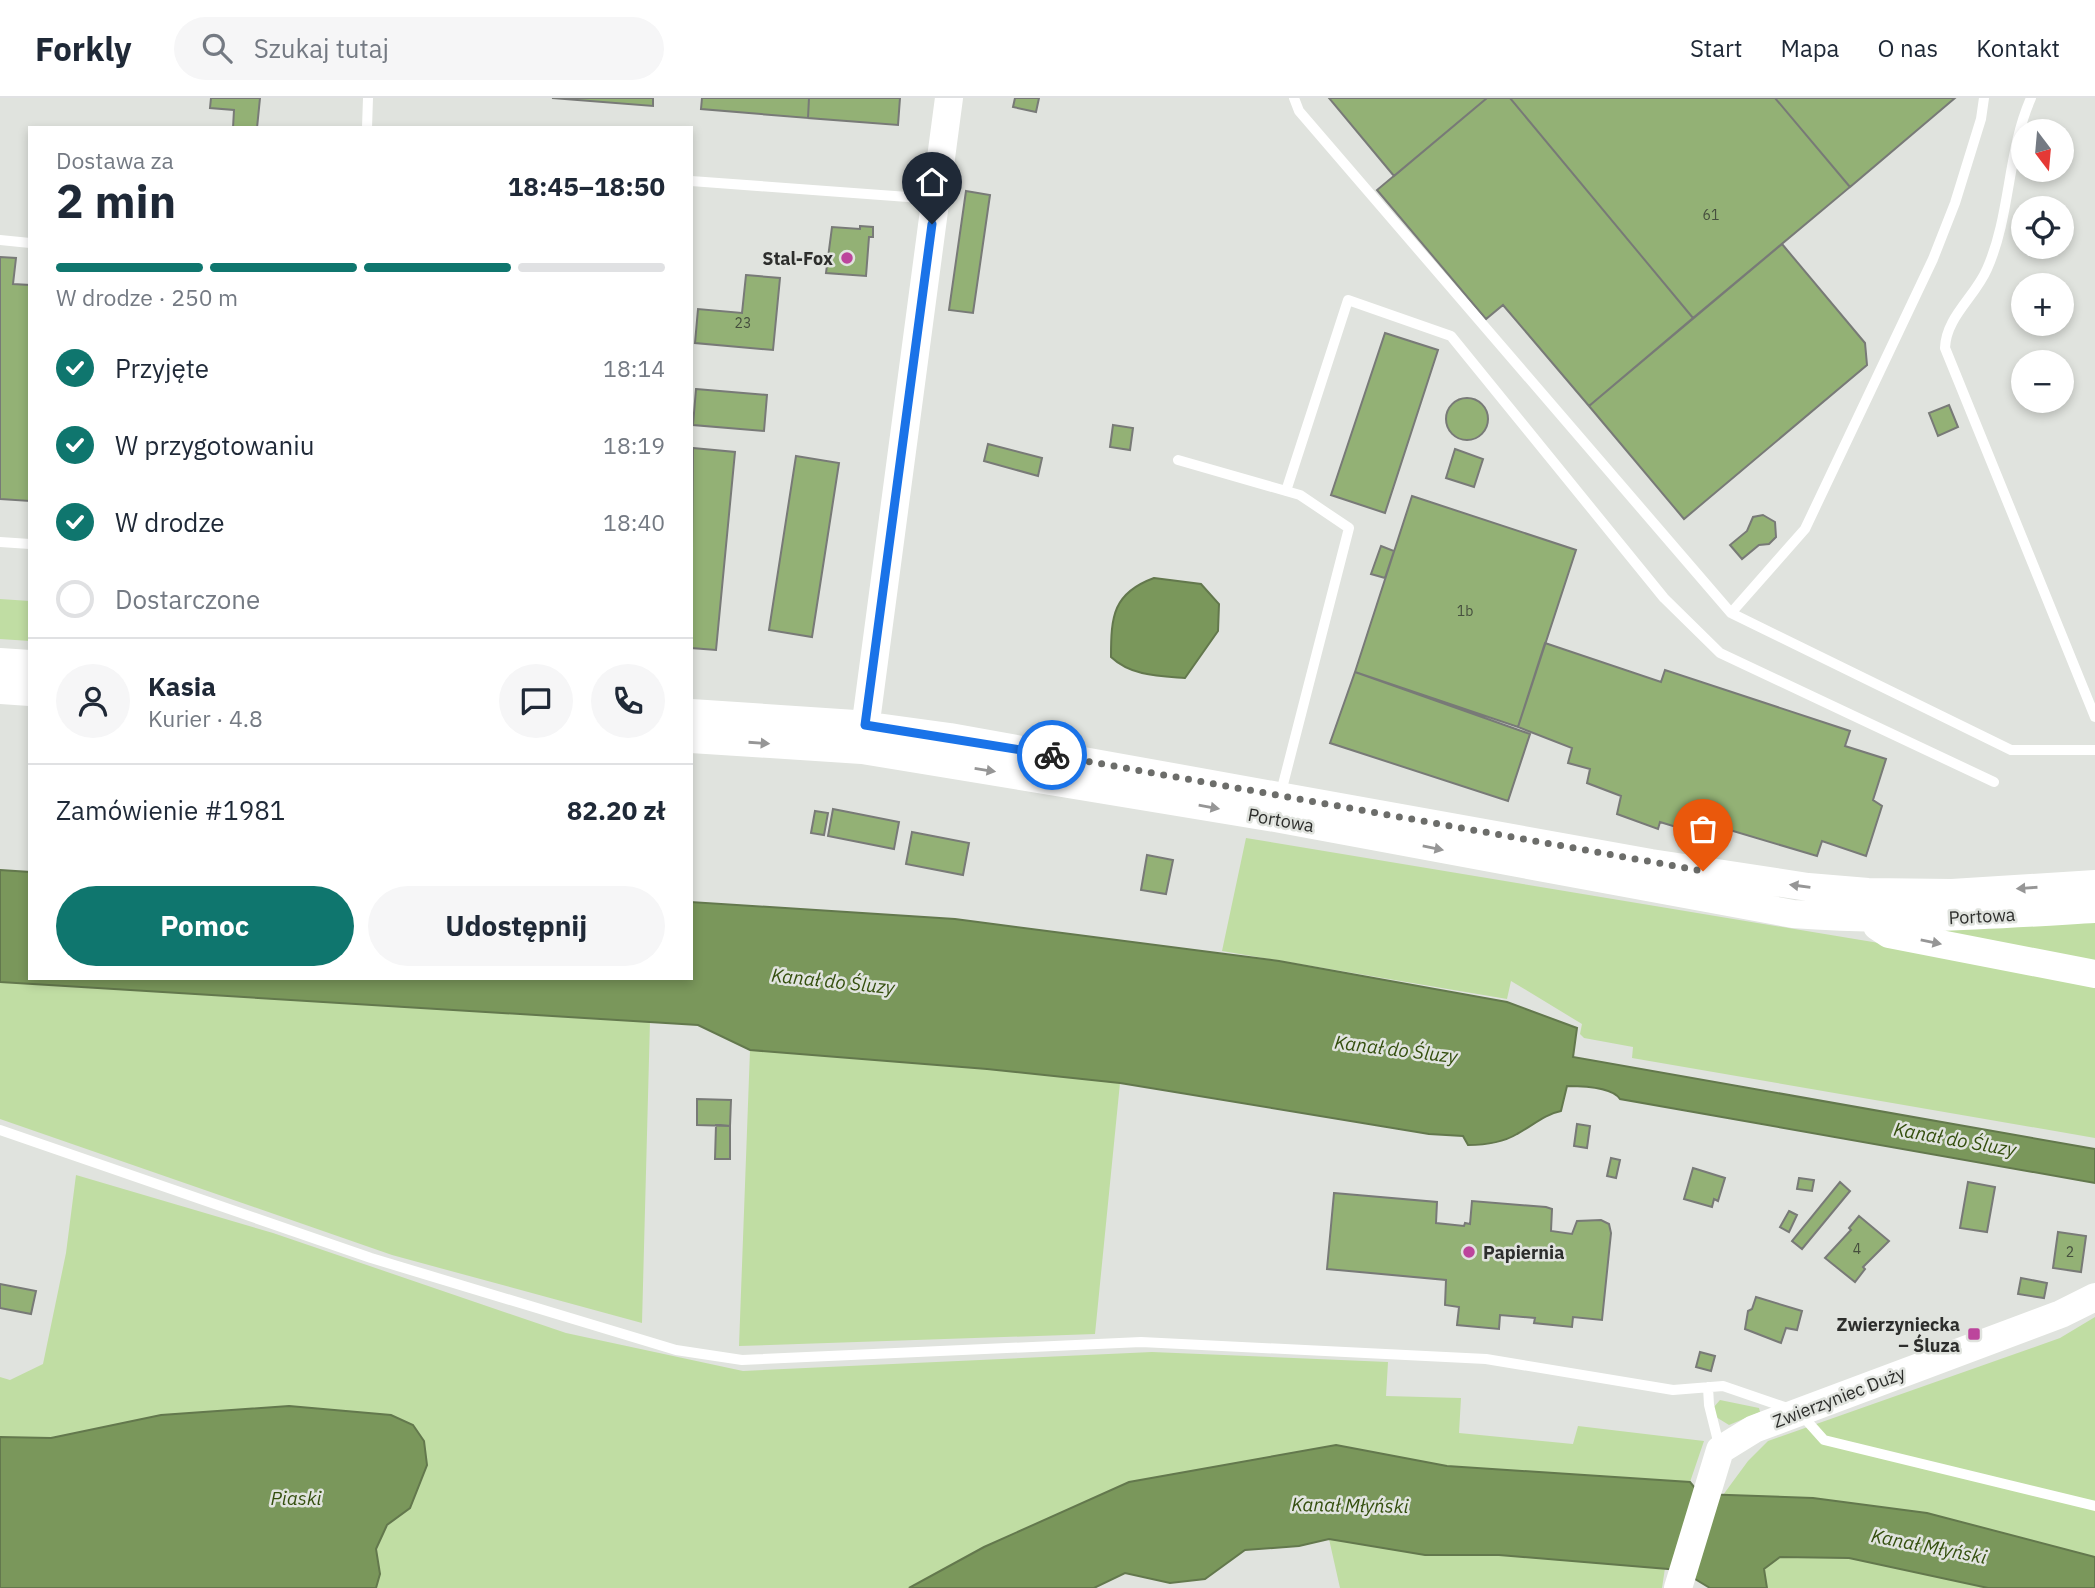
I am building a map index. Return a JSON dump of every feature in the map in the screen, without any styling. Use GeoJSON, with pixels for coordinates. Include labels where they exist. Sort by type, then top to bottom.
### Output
{"type":"FeatureCollection","features":[{"type":"Feature","properties":{"kind":"street"},"geometry":{"type":"LineString","coordinates":[[864,738],[949,98]]}},
{"type":"Feature","properties":{"kind":"street"},"geometry":{"type":"LineString","coordinates":[[0,662],[28,664]]}},
{"type":"Feature","properties":{"kind":"street"},"geometry":{"type":"LineString","coordinates":[[0,690],[28,692]]}},
{"type":"Feature","properties":{"kind":"street","name":"Portowa"},"geometry":{"type":"LineString","coordinates":[[693,713],[864,738],[1277,807],[1808,887],[1868,892],[1952,893],[2095,884]]}},
{"type":"Feature","properties":{"kind":"street","name":"Portowa"},"geometry":{"type":"LineString","coordinates":[[693,738],[864,738]]}},
{"type":"Feature","properties":{"kind":"street","name":"Portowa"},"geometry":{"type":"LineString","coordinates":[[1277,807],[1793,914],[1868,920],[1974,917],[2095,909]]}},
{"type":"Feature","properties":{"kind":"street"},"geometry":{"type":"LineString","coordinates":[[1868,892],[1868,920],[1889,934],[2095,974]]}},
{"type":"Feature","properties":{"kind":"street","name":"Zwierzyniec Duży"},"geometry":{"type":"LineString","coordinates":[[1720,1450],[1754,1429],[2061,1314],[2095,1297]]}},
{"type":"Feature","properties":{"kind":"street"},"geometry":{"type":"LineString","coordinates":[[1679,1583],[1720,1450]]}},
{"type":"Feature","properties":{"kind":"lane"},"geometry":{"type":"LineString","coordinates":[[366,126],[368,98]]}},
{"type":"Feature","properties":{"kind":"lane"},"geometry":{"type":"LineString","coordinates":[[1294,98],[1299,111],[1731,613],[2011,750],[2095,750]]}},
{"type":"Feature","properties":{"kind":"lane"},"geometry":{"type":"LineString","coordinates":[[1731,613],[1805,529],[1933,259],[1955,202],[1981,119],[1984,98]]}},
{"type":"Feature","properties":{"kind":"lane"},"geometry":{"type":"LineString","coordinates":[[2031,98],[2022,117],[2000,227],[1987,270],[1946,332],[1945,348],[2095,717]]}},
{"type":"Feature","properties":{"kind":"lane"},"geometry":{"type":"LineString","coordinates":[[693,181],[935,199]]}},
{"type":"Feature","properties":{"kind":"lane"},"geometry":{"type":"LineString","coordinates":[[0,240],[28,243]]}},
{"type":"Feature","properties":{"kind":"lane"},"geometry":{"type":"LineString","coordinates":[[1286,491],[1348,300],[1451,336],[1664,598],[1720,653],[1994,782]]}},
{"type":"Feature","properties":{"kind":"lane"},"geometry":{"type":"LineString","coordinates":[[1178,460],[1300,495],[1349,528],[1277,807]]}},
{"type":"Feature","properties":{"kind":"lane"},"geometry":{"type":"LineString","coordinates":[[0,542],[28,544]]}},
{"type":"Feature","properties":{"kind":"lane"},"geometry":{"type":"LineString","coordinates":[[0,1130],[370,1258],[676,1350],[729,1358],[851,1357],[1141,1342],[1486,1359],[1673,1390],[1723,1385],[1798,1412],[1825,1440],[2095,1506]]}},
{"type":"Feature","properties":{"kind":"lane"},"geometry":{"type":"LineString","coordinates":[[1708,1387],[1709,1405],[1720,1450]]}},
{"type":"Feature","properties":{"kind":"shaded area"},"geometry":{"type":"Polygon","coordinates":[[[0,599],[28,601],[28,641],[0,639],[0,599]]]}},
{"type":"Feature","properties":{"kind":"shaded area"},"geometry":{"type":"Polygon","coordinates":[[[1246,838],[2089,978],[2095,981],[2095,1138],[1632,1058],[1633,1047],[1584,1038],[1580,1034],[1582,1024],[1511,981],[1507,999],[1222,951],[1246,838]]]}},
{"type":"Feature","properties":{"kind":"shaded area"},"geometry":{"type":"Polygon","coordinates":[[[2095,919],[2095,965],[1912,933],[2095,919]]]}},
{"type":"Feature","properties":{"kind":"shaded area"},"geometry":{"type":"Polygon","coordinates":[[[0,982],[650,1021],[642,1323],[392,1255],[0,1119],[0,982]]]}},
{"type":"Feature","properties":{"kind":"shaded area"},"geometry":{"type":"Polygon","coordinates":[[[750,1050],[987,1069],[1120,1083],[1095,1334],[739,1346],[750,1050]]]}},
{"type":"Feature","properties":{"kind":"shaded area"},"geometry":{"type":"Polygon","coordinates":[[[76,1175],[273,1233],[566,1333],[743,1371],[1152,1352],[1388,1362],[1386,1396],[1461,1398],[1459,1433],[1573,1444],[1578,1426],[1704,1441],[1690,1482],[1447,1466],[1336,1446],[984,1547],[909,1588],[376,1588],[377,1543],[388,1526],[410,1508],[424,1441],[413,1425],[391,1415],[289,1406],[161,1415],[51,1438],[0,1437],[0,1377],[10,1380],[43,1364],[66,1253],[76,1175]]]}},
{"type":"Feature","properties":{"kind":"shaded area"},"geometry":{"type":"Polygon","coordinates":[[[2095,1317],[2095,1557],[1927,1513],[1813,1498],[1723,1495],[1748,1461],[1768,1441],[2060,1338],[2095,1317]]]}},
{"type":"Feature","properties":{"kind":"shaded area"},"geometry":{"type":"Polygon","coordinates":[[[1720,1400],[1759,1408],[1760,1412],[1729,1425],[1716,1417],[1713,1408],[1720,1400]]]}},
{"type":"Feature","properties":{"kind":"shaded area"},"geometry":{"type":"Polygon","coordinates":[[[1329,1539],[1425,1555],[1499,1555],[1665,1568],[1662,1588],[1340,1588],[1329,1539]]]}},
{"type":"Feature","properties":{"kind":"shaded area"},"geometry":{"type":"Polygon","coordinates":[[[1780,1557],[1849,1558],[1988,1588],[1767,1588],[1764,1569],[1780,1557]]]}},
{"type":"Feature","properties":{"kind":"water"},"geometry":{"type":"Polygon","coordinates":[[[1154,578],[1201,584],[1219,604],[1218,631],[1185,678],[1136,671],[1111,657],[1112,629],[1117,608],[1130,591],[1154,578]]]}},
{"type":"Feature","properties":{"kind":"water","name":"Kanał do Śluzy"},"geometry":{"type":"Polygon","coordinates":[[[0,870],[28,872],[28,980],[693,980],[693,902],[955,919],[1279,961],[1507,1002],[1577,1028],[1573,1057],[2095,1149],[2095,1183],[1620,1099],[1610,1092],[1588,1087],[1567,1086],[1561,1111],[1544,1117],[1505,1140],[1468,1145],[1463,1136],[1429,1134],[1120,1083],[987,1069],[750,1050],[698,1025],[0,982],[0,870]]]}},
{"type":"Feature","properties":{"kind":"water","name":"Piaski"},"geometry":{"type":"Polygon","coordinates":[[[289,1406],[391,1415],[413,1425],[424,1441],[427,1465],[410,1508],[387,1525],[376,1549],[380,1574],[376,1588],[0,1588],[0,1437],[51,1438],[161,1415],[289,1406]]]}},
{"type":"Feature","properties":{"kind":"water","name":"Kanał Młyński"},"geometry":{"type":"Polygon","coordinates":[[[1336,1445],[1447,1466],[1690,1482],[1700,1494],[1813,1498],[1927,1513],[2095,1557],[2095,1588],[1988,1588],[1849,1558],[1780,1557],[1764,1569],[1767,1588],[1710,1588],[1680,1570],[1499,1555],[1425,1555],[1329,1539],[1299,1546],[1245,1550],[1205,1579],[1170,1583],[1125,1573],[1094,1588],[909,1588],[984,1547],[1129,1482],[1336,1445]]]}},
{"type":"Feature","properties":{"kind":"building"},"geometry":{"type":"Polygon","coordinates":[[[211,98],[260,98],[257,126],[233,126],[234,110],[210,108],[211,98]]]}},
{"type":"Feature","properties":{"kind":"building"},"geometry":{"type":"Polygon","coordinates":[[[552,98],[653,98],[653,106],[552,98]]]}},
{"type":"Feature","properties":{"kind":"building"},"geometry":{"type":"Polygon","coordinates":[[[702,98],[809,98],[808,118],[701,109],[702,98]]]}},
{"type":"Feature","properties":{"kind":"building"},"geometry":{"type":"Polygon","coordinates":[[[809,98],[900,98],[898,125],[808,118],[809,98]]]}},
{"type":"Feature","properties":{"kind":"building"},"geometry":{"type":"Polygon","coordinates":[[[1015,98],[1039,98],[1036,112],[1013,107],[1015,98]]]}},
{"type":"Feature","properties":{"kind":"building"},"geometry":{"type":"Polygon","coordinates":[[[1329,98],[1487,98],[1394,176],[1329,98]]]}},
{"type":"Feature","properties":{"kind":"building"},"geometry":{"type":"Polygon","coordinates":[[[1487,98],[1510,98],[1693,318],[1589,406],[1503,305],[1486,319],[1377,190],[1487,98]]]}},
{"type":"Feature","properties":{"kind":"building"},"geometry":{"type":"Polygon","coordinates":[[[1510,98],[1775,98],[1850,187],[1693,318],[1510,98]]]}},
{"type":"Feature","properties":{"kind":"building"},"geometry":{"type":"Polygon","coordinates":[[[1775,98],[1955,98],[1850,187],[1775,98]]]}},
{"type":"Feature","properties":{"kind":"building"},"geometry":{"type":"Polygon","coordinates":[[[966,191],[990,195],[973,313],[949,310],[966,191]]]}},
{"type":"Feature","properties":{"kind":"building","name":"Stal-Fox"},"geometry":{"type":"Polygon","coordinates":[[[860,226],[873,227],[873,237],[869,237],[866,276],[826,273],[832,227],[860,229],[860,226]]]}},
{"type":"Feature","properties":{"kind":"building"},"geometry":{"type":"Polygon","coordinates":[[[1782,244],[1865,343],[1867,365],[1684,519],[1589,406],[1782,244]]]}},
{"type":"Feature","properties":{"kind":"building"},"geometry":{"type":"Polygon","coordinates":[[[0,257],[16,258],[13,284],[28,285],[28,501],[0,499],[0,257]]]}},
{"type":"Feature","properties":{"kind":"building"},"geometry":{"type":"Polygon","coordinates":[[[746,275],[780,278],[773,350],[695,343],[698,309],[742,313],[746,275]]]}},
{"type":"Feature","properties":{"kind":"building"},"geometry":{"type":"Polygon","coordinates":[[[1385,333],[1438,350],[1385,513],[1331,495],[1385,333]]]}},
{"type":"Feature","properties":{"kind":"building"},"geometry":{"type":"Polygon","coordinates":[[[696,389],[767,395],[764,431],[693,425],[696,389]]]}},
{"type":"Feature","properties":{"kind":"building"},"geometry":{"type":"Polygon","coordinates":[[[1467,398],[1482,404],[1488,419],[1482,434],[1467,440],[1452,434],[1446,419],[1452,404],[1467,398]]]}},
{"type":"Feature","properties":{"kind":"building"},"geometry":{"type":"Polygon","coordinates":[[[1949,405],[1958,427],[1938,436],[1929,413],[1949,405]]]}},
{"type":"Feature","properties":{"kind":"building"},"geometry":{"type":"Polygon","coordinates":[[[1113,425],[1133,428],[1130,450],[1110,447],[1113,425]]]}},
{"type":"Feature","properties":{"kind":"building"},"geometry":{"type":"Polygon","coordinates":[[[988,444],[1042,458],[1038,476],[984,461],[988,444]]]}},
{"type":"Feature","properties":{"kind":"building"},"geometry":{"type":"Polygon","coordinates":[[[693,448],[735,452],[716,650],[693,648],[693,448]]]}},
{"type":"Feature","properties":{"kind":"building"},"geometry":{"type":"Polygon","coordinates":[[[1455,449],[1483,459],[1474,487],[1446,478],[1455,449]]]}},
{"type":"Feature","properties":{"kind":"building"},"geometry":{"type":"Polygon","coordinates":[[[796,456],[839,463],[812,637],[769,630],[796,456]]]}},
{"type":"Feature","properties":{"kind":"building"},"geometry":{"type":"Polygon","coordinates":[[[1412,496],[1576,550],[1518,727],[1355,672],[1412,496]]]}},
{"type":"Feature","properties":{"kind":"building"},"geometry":{"type":"Polygon","coordinates":[[[1763,515],[1775,522],[1776,537],[1769,544],[1759,545],[1742,559],[1730,545],[1747,531],[1753,517],[1763,515]]]}},
{"type":"Feature","properties":{"kind":"building"},"geometry":{"type":"Polygon","coordinates":[[[1381,546],[1394,551],[1385,578],[1371,574],[1381,546]]]}},
{"type":"Feature","properties":{"kind":"building"},"geometry":{"type":"Polygon","coordinates":[[[1545,643],[1661,682],[1665,670],[1850,731],[1845,746],[1886,759],[1873,800],[1882,806],[1866,856],[1822,841],[1817,856],[1713,825],[1709,837],[1660,822],[1658,829],[1617,814],[1621,796],[1587,783],[1590,769],[1568,763],[1572,748],[1518,727],[1545,643]]]}},
{"type":"Feature","properties":{"kind":"building"},"geometry":{"type":"Polygon","coordinates":[[[1355,672],[1530,734],[1508,801],[1330,743],[1355,672]]]}},
{"type":"Feature","properties":{"kind":"building"},"geometry":{"type":"Polygon","coordinates":[[[833,809],[899,822],[894,849],[828,836],[833,809]]]}},
{"type":"Feature","properties":{"kind":"building"},"geometry":{"type":"Polygon","coordinates":[[[815,811],[828,813],[824,835],[811,833],[815,811]]]}},
{"type":"Feature","properties":{"kind":"building"},"geometry":{"type":"Polygon","coordinates":[[[912,832],[969,843],[963,875],[906,864],[912,832]]]}},
{"type":"Feature","properties":{"kind":"building"},"geometry":{"type":"Polygon","coordinates":[[[1147,855],[1173,860],[1166,894],[1141,890],[1147,855]]]}},
{"type":"Feature","properties":{"kind":"building"},"geometry":{"type":"Polygon","coordinates":[[[697,1099],[731,1100],[730,1126],[697,1125],[697,1099]]]}},
{"type":"Feature","properties":{"kind":"building"},"geometry":{"type":"Polygon","coordinates":[[[1577,1124],[1590,1126],[1587,1148],[1574,1146],[1577,1124]]]}},
{"type":"Feature","properties":{"kind":"building"},"geometry":{"type":"Polygon","coordinates":[[[716,1125],[730,1126],[730,1159],[715,1159],[716,1125]]]}},
{"type":"Feature","properties":{"kind":"building"},"geometry":{"type":"Polygon","coordinates":[[[1611,1158],[1620,1160],[1616,1178],[1607,1176],[1611,1158]]]}},
{"type":"Feature","properties":{"kind":"building"},"geometry":{"type":"Polygon","coordinates":[[[1693,1168],[1725,1178],[1718,1201],[1714,1199],[1712,1207],[1684,1199],[1693,1168]]]}},
{"type":"Feature","properties":{"kind":"building"},"geometry":{"type":"Polygon","coordinates":[[[1799,1178],[1814,1180],[1812,1191],[1797,1189],[1799,1178]]]}},
{"type":"Feature","properties":{"kind":"building"},"geometry":{"type":"Polygon","coordinates":[[[1840,1182],[1850,1191],[1802,1249],[1792,1241],[1840,1182]]]}},
{"type":"Feature","properties":{"kind":"building"},"geometry":{"type":"Polygon","coordinates":[[[1968,1182],[1995,1187],[1987,1232],[1960,1228],[1968,1182]]]}},
{"type":"Feature","properties":{"kind":"building","name":"Papiernia"},"geometry":{"type":"Polygon","coordinates":[[[1334,1193],[1437,1202],[1436,1223],[1464,1226],[1465,1223],[1470,1224],[1472,1201],[1552,1209],[1551,1231],[1572,1234],[1577,1221],[1601,1220],[1609,1224],[1611,1233],[1602,1320],[1573,1317],[1572,1327],[1534,1323],[1535,1318],[1500,1315],[1499,1329],[1457,1325],[1459,1307],[1445,1305],[1446,1280],[1327,1269],[1334,1193]]]}},
{"type":"Feature","properties":{"kind":"building"},"geometry":{"type":"Polygon","coordinates":[[[1789,1211],[1797,1215],[1789,1232],[1780,1227],[1789,1211]]]}},
{"type":"Feature","properties":{"kind":"building"},"geometry":{"type":"Polygon","coordinates":[[[1859,1216],[1889,1241],[1863,1267],[1865,1269],[1855,1282],[1825,1258],[1851,1230],[1849,1228],[1859,1216]]]}},
{"type":"Feature","properties":{"kind":"building"},"geometry":{"type":"Polygon","coordinates":[[[2058,1232],[2086,1236],[2081,1272],[2053,1268],[2058,1232]]]}},
{"type":"Feature","properties":{"kind":"building"},"geometry":{"type":"Polygon","coordinates":[[[2021,1278],[2047,1283],[2044,1298],[2018,1294],[2021,1278]]]}},
{"type":"Feature","properties":{"kind":"building"},"geometry":{"type":"Polygon","coordinates":[[[0,1284],[36,1291],[31,1314],[0,1308],[0,1284]]]}},
{"type":"Feature","properties":{"kind":"building"},"geometry":{"type":"Polygon","coordinates":[[[1756,1297],[1802,1311],[1797,1330],[1786,1328],[1781,1343],[1745,1329],[1748,1311],[1752,1309],[1756,1297]]]}},
{"type":"Feature","properties":{"kind":"building"},"geometry":{"type":"Polygon","coordinates":[[[1700,1352],[1715,1356],[1711,1371],[1696,1367],[1700,1352]]]}},
{"type":"Feature","properties":{"kind":"way so far"},"geometry":{"type":"LineString","coordinates":[[1052,755],[1703,871]]}},
{"type":"Feature","properties":{"kind":"place","name":"Stal-Fox"},"geometry":{"type":"Point","coordinates":[847,258]}},
{"type":"Feature","properties":{"kind":"place","name":"Papiernia"},"geometry":{"type":"Point","coordinates":[1469,1252]}},
{"type":"Feature","properties":{"kind":"place","name":"Zwierzyniecka – Śluza"},"geometry":{"type":"Point","coordinates":[1974,1334]}},
{"type":"Feature","properties":{"kind":"route"},"geometry":{"type":"LineString","coordinates":[[932,224],[865,725],[1052,755]]}}]}
